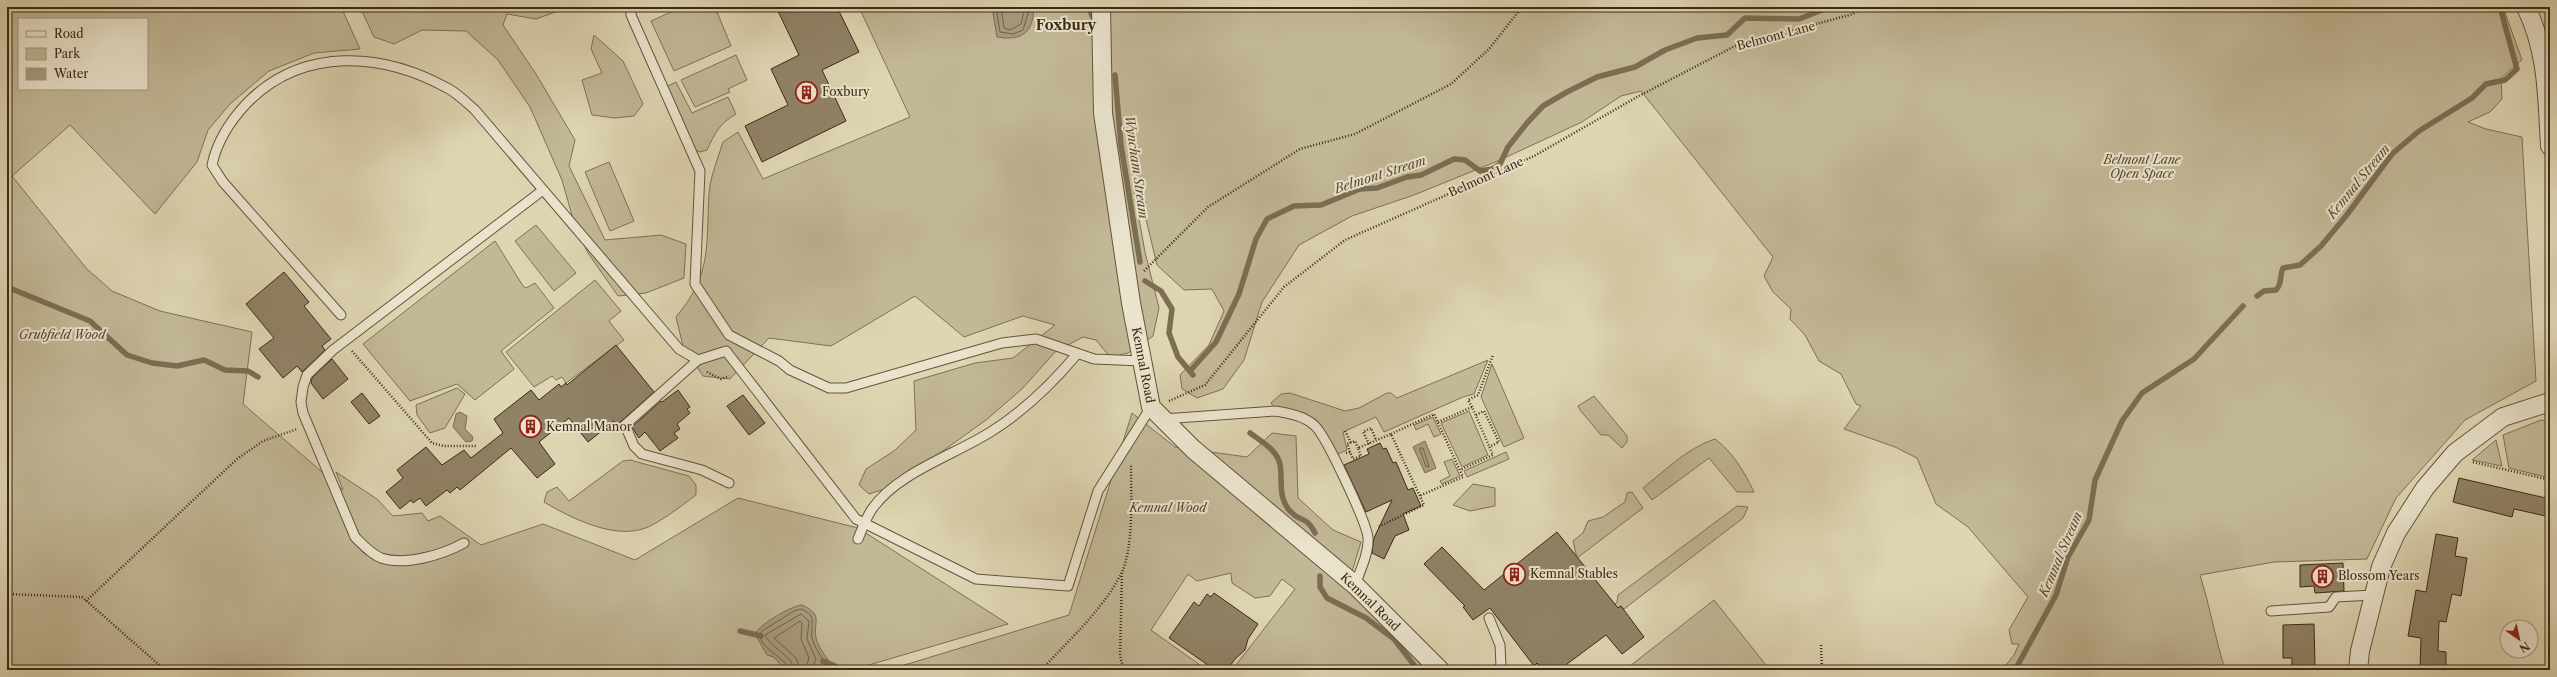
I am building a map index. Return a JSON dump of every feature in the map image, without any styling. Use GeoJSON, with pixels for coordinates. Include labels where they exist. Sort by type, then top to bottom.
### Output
{"type":"FeatureCollection","features":[{"type":"Feature","properties":{"kind":"street","name":"Kemnal Road"},"geometry":{"type":"LineString","coordinates":[[1101,7],[1103,113],[1128,286],[1142,361],[1156,413],[1193,449],[1355,585],[1440,670]]}},
{"type":"Feature","properties":{"kind":"street"},"geometry":{"type":"LineString","coordinates":[[2526,7],[2536,28],[2546,67],[2550,146]]}},
{"type":"Feature","properties":{"kind":"street"},"geometry":{"type":"LineString","coordinates":[[2358,670],[2360,651],[2381,566],[2396,533],[2425,488],[2451,457],[2503,417],[2550,402]]}},
{"type":"Feature","properties":{"kind":"lane"},"geometry":{"type":"LineString","coordinates":[[631,7],[631,15],[700,171],[695,284],[729,335],[779,360],[790,370],[829,388],[846,388],[1002,343],[1036,339],[1094,359],[1142,361]]}},
{"type":"Feature","properties":{"kind":"lane"},"geometry":{"type":"LineString","coordinates":[[341,314],[223,182],[212,165],[215,149],[235,116],[257,93],[279,79],[312,63],[341,59],[392,66],[421,76],[450,89],[475,110],[679,349],[697,361]]}},
{"type":"Feature","properties":{"kind":"lane"},"geometry":{"type":"LineString","coordinates":[[464,543],[439,552],[397,562],[380,558],[367,549],[355,537],[309,428],[301,402],[303,387],[307,375],[317,364],[543,190]]}},
{"type":"Feature","properties":{"kind":"lane"},"geometry":{"type":"LineString","coordinates":[[729,483],[702,470],[642,454],[634,446],[625,425],[697,361],[726,351],[856,519],[976,579],[1068,586],[1098,491],[1156,413],[1275,411],[1288,413],[1315,425],[1334,459],[1366,532],[1368,538],[1363,563],[1355,585]]}},
{"type":"Feature","properties":{"kind":"lane"},"geometry":{"type":"LineString","coordinates":[[858,539],[864,523],[873,508],[907,478],[990,433],[1018,414],[1040,395],[1078,354]]}},
{"type":"Feature","properties":{"kind":"lane"},"geometry":{"type":"LineString","coordinates":[[2272,612],[2329,607],[2336,597],[2373,595]]}},
{"type":"Feature","properties":{"kind":"lane"},"geometry":{"type":"LineString","coordinates":[[1489,618],[1500,645],[1502,666],[1497,670]]}},
{"type":"Feature","properties":{"kind":"path"},"geometry":{"type":"LineString","coordinates":[[1128,286],[1208,207],[1300,149],[1355,134],[1451,84],[1489,49],[1522,7]]}},
{"type":"Feature","properties":{"kind":"path","name":"Belmont Lane"},"geometry":{"type":"LineString","coordinates":[[1156,413],[1167,401],[1205,385],[1284,287],[1345,240],[1534,156],[1637,97],[1734,46],[1853,14],[1861,7]]}},
{"type":"Feature","properties":{"kind":"path"},"geometry":{"type":"LineString","coordinates":[[344,342],[432,443],[444,446],[477,446]]}},
{"type":"Feature","properties":{"kind":"path"},"geometry":{"type":"LineString","coordinates":[[1460,470],[1493,455],[1468,400],[1478,395],[1493,355]]}},
{"type":"Feature","properties":{"kind":"path"},"geometry":{"type":"LineString","coordinates":[[697,361],[718,379],[721,380],[731,374]]}},
{"type":"Feature","properties":{"kind":"path"},"geometry":{"type":"LineString","coordinates":[[1438,422],[1472,407]]}},
{"type":"Feature","properties":{"kind":"path"},"geometry":{"type":"LineString","coordinates":[[1476,415],[1484,411],[1499,442],[1489,447]]}},
{"type":"Feature","properties":{"kind":"path"},"geometry":{"type":"LineString","coordinates":[[1358,448],[1434,414],[1463,477],[1419,496]]}},
{"type":"Feature","properties":{"kind":"path"},"geometry":{"type":"LineString","coordinates":[[86,601],[237,459],[277,435],[300,428],[309,428]]}},
{"type":"Feature","properties":{"kind":"path"},"geometry":{"type":"LineString","coordinates":[[1369,444],[1363,432],[1371,428],[1376,440]]}},
{"type":"Feature","properties":{"kind":"path"},"geometry":{"type":"LineString","coordinates":[[1345,431],[1351,443]]}},
{"type":"Feature","properties":{"kind":"path"},"geometry":{"type":"LineString","coordinates":[[1366,532],[1424,505],[1391,434]]}},
{"type":"Feature","properties":{"kind":"path"},"geometry":{"type":"LineString","coordinates":[[1355,441],[1358,448],[1361,456],[1353,459],[1347,444],[1355,441]]}},
{"type":"Feature","properties":{"kind":"path"},"geometry":{"type":"LineString","coordinates":[[1334,459],[1350,452]]}},
{"type":"Feature","properties":{"kind":"path"},"geometry":{"type":"LineString","coordinates":[[2451,457],[2550,480]]}},
{"type":"Feature","properties":{"kind":"path"},"geometry":{"type":"LineString","coordinates":[[1124,670],[1120,656],[1122,573],[1130,535],[1132,461]]}},
{"type":"Feature","properties":{"kind":"path"},"geometry":{"type":"LineString","coordinates":[[1037,670],[1045,666],[1090,618],[1122,573]]}},
{"type":"Feature","properties":{"kind":"path"},"geometry":{"type":"LineString","coordinates":[[7,594],[82,597],[165,670]]}},
{"type":"Feature","properties":{"kind":"path"},"geometry":{"type":"LineString","coordinates":[[1821,645],[1822,670]]}},
{"type":"Feature","properties":{"kind":"green space","name":"Grubfield Wood"},"geometry":{"type":"Polygon","coordinates":[[[7,7],[341,7],[360,49],[314,53],[269,71],[230,104],[208,130],[197,162],[155,214],[70,125],[12,176],[86,268],[112,291],[160,311],[252,332],[243,404],[343,490],[336,472],[377,499],[393,516],[422,513],[428,521],[440,516],[481,545],[543,524],[635,560],[738,498],[858,528],[1008,624],[852,670],[7,670],[7,7]]]}},
{"type":"Feature","properties":{"kind":"green space"},"geometry":{"type":"Polygon","coordinates":[[[360,7],[569,7],[536,19],[507,14],[503,25],[536,74],[575,140],[569,166],[605,240],[661,235],[686,244],[684,278],[646,293],[618,296],[588,253],[575,226],[562,180],[530,107],[498,60],[466,31],[422,30],[394,44],[374,37],[360,7]]]}},
{"type":"Feature","properties":{"kind":"green space"},"geometry":{"type":"Polygon","coordinates":[[[682,7],[715,7],[731,46],[674,71],[651,21],[682,7]]]}},
{"type":"Feature","properties":{"kind":"green space","name":"Belmont Lane Open Space"},"geometry":{"type":"Polygon","coordinates":[[[859,7],[2503,7],[2522,60],[2501,78],[2502,99],[2490,112],[2468,122],[2486,129],[2522,137],[2536,381],[2465,420],[2396,498],[2367,559],[2274,562],[2200,575],[2225,670],[2002,670],[2014,655],[2019,644],[2012,644],[2009,630],[2028,597],[1968,527],[1936,504],[1917,458],[1895,447],[1844,429],[1861,406],[1856,404],[1841,374],[1819,361],[1805,335],[1790,319],[1791,309],[1773,292],[1764,276],[1773,257],[1641,91],[1621,96],[1582,122],[1500,160],[1414,195],[1352,216],[1299,245],[1262,302],[1244,360],[1223,389],[1197,398],[1182,389],[1180,375],[1209,345],[1224,311],[1212,289],[1184,290],[1157,265],[1145,215],[1146,202],[1134,191],[1145,252],[1159,308],[1153,336],[1128,353],[1110,357],[1096,340],[1083,337],[1055,352],[1022,389],[986,420],[894,486],[869,494],[859,485],[866,469],[894,451],[916,430],[914,381],[975,363],[1013,358],[1055,325],[1023,316],[964,337],[915,296],[831,346],[769,338],[730,379],[703,376],[683,346],[676,317],[688,302],[696,287],[705,259],[711,181],[723,142],[738,132],[763,179],[910,117],[859,7]]]}},
{"type":"Feature","properties":{"kind":"green space"},"geometry":{"type":"Polygon","coordinates":[[[594,35],[623,61],[643,104],[634,116],[615,118],[592,115],[582,80],[602,73],[591,49],[594,35]]]}},
{"type":"Feature","properties":{"kind":"green space"},"geometry":{"type":"Polygon","coordinates":[[[736,55],[747,80],[728,89],[730,92],[695,107],[681,80],[736,55]]]}},
{"type":"Feature","properties":{"kind":"green space"},"geometry":{"type":"Polygon","coordinates":[[[676,82],[692,113],[728,97],[736,114],[721,125],[707,150],[700,152],[693,149],[666,87],[676,82]]]}},
{"type":"Feature","properties":{"kind":"green space"},"geometry":{"type":"Polygon","coordinates":[[[609,162],[634,221],[610,231],[585,172],[609,162]]]}},
{"type":"Feature","properties":{"kind":"green space"},"geometry":{"type":"Polygon","coordinates":[[[536,225],[576,273],[554,291],[515,241],[536,225]]]}},
{"type":"Feature","properties":{"kind":"green space"},"geometry":{"type":"Polygon","coordinates":[[[495,241],[523,286],[526,288],[535,283],[554,308],[501,351],[514,369],[475,400],[457,384],[410,401],[363,344],[495,241]]]}},
{"type":"Feature","properties":{"kind":"green space"},"geometry":{"type":"Polygon","coordinates":[[[595,280],[621,311],[609,321],[624,340],[566,383],[562,377],[556,380],[552,376],[534,387],[506,352],[595,280]]]}},
{"type":"Feature","properties":{"kind":"green space"},"geometry":{"type":"Polygon","coordinates":[[[1488,360],[1474,394],[1463,397],[1384,432],[1376,417],[1343,432],[1347,450],[1336,455],[1321,427],[1275,408],[1271,403],[1281,394],[1290,393],[1345,411],[1359,408],[1387,393],[1391,393],[1397,398],[1488,360]]]}},
{"type":"Feature","properties":{"kind":"green space"},"geometry":{"type":"Polygon","coordinates":[[[1492,364],[1524,438],[1504,447],[1481,397],[1492,364]]]}},
{"type":"Feature","properties":{"kind":"green space"},"geometry":{"type":"Polygon","coordinates":[[[457,388],[465,394],[445,428],[430,433],[417,415],[416,405],[457,388]]]}},
{"type":"Feature","properties":{"kind":"green space"},"geometry":{"type":"Polygon","coordinates":[[[1594,396],[1627,436],[1627,442],[1622,448],[1608,435],[1601,435],[1580,410],[1578,406],[1594,396]]]}},
{"type":"Feature","properties":{"kind":"green space"},"geometry":{"type":"Polygon","coordinates":[[[1469,411],[1488,455],[1462,467],[1441,423],[1469,411]]]}},
{"type":"Feature","properties":{"kind":"green space","name":"Kemnal Wood"},"geometry":{"type":"Polygon","coordinates":[[[1132,413],[1175,447],[1247,457],[1272,433],[1296,436],[1298,498],[1333,530],[1361,542],[1347,588],[1444,670],[1232,670],[1295,589],[1282,579],[1270,596],[1255,598],[1232,583],[1231,573],[1197,581],[1188,574],[1151,630],[1207,670],[888,670],[1069,615],[1132,413]]]}},
{"type":"Feature","properties":{"kind":"green space"},"geometry":{"type":"Polygon","coordinates":[[[1433,417],[1441,434],[1434,437],[1428,424],[1416,430],[1414,425],[1433,417]]]}},
{"type":"Feature","properties":{"kind":"green space"},"geometry":{"type":"Polygon","coordinates":[[[2541,420],[2550,421],[2550,478],[2509,468],[2503,435],[2541,420]]]}},
{"type":"Feature","properties":{"kind":"green space"},"geometry":{"type":"Polygon","coordinates":[[[1715,439],[1738,463],[1754,492],[1737,492],[1709,458],[1652,500],[1643,488],[1686,454],[1715,439]]]}},
{"type":"Feature","properties":{"kind":"green space"},"geometry":{"type":"Polygon","coordinates":[[[2496,440],[2502,466],[2472,460],[2496,440]]]}},
{"type":"Feature","properties":{"kind":"green space"},"geometry":{"type":"Polygon","coordinates":[[[1506,452],[1509,459],[1467,477],[1464,471],[1506,452]]]}},
{"type":"Feature","properties":{"kind":"green space"},"geometry":{"type":"Polygon","coordinates":[[[1452,459],[1460,476],[1442,484],[1440,481],[1450,476],[1444,462],[1452,459]]]}},
{"type":"Feature","properties":{"kind":"green space"},"geometry":{"type":"Polygon","coordinates":[[[630,460],[689,476],[696,485],[696,495],[654,524],[635,531],[622,531],[594,526],[567,515],[544,502],[547,492],[557,487],[569,501],[623,461],[630,460]]]}},
{"type":"Feature","properties":{"kind":"green space"},"geometry":{"type":"Polygon","coordinates":[[[1473,484],[1495,488],[1495,506],[1470,511],[1453,505],[1473,484]]]}},
{"type":"Feature","properties":{"kind":"green space"},"geometry":{"type":"Polygon","coordinates":[[[1632,492],[1643,508],[1577,558],[1573,541],[1583,533],[1588,521],[1603,517],[1625,502],[1627,493],[1632,492]]]}},
{"type":"Feature","properties":{"kind":"green space"},"geometry":{"type":"Polygon","coordinates":[[[1737,506],[1748,507],[1743,518],[1624,609],[1621,606],[1566,648],[1617,602],[1618,595],[1737,506]]]}},
{"type":"Feature","properties":{"kind":"green space"},"geometry":{"type":"Polygon","coordinates":[[[1714,600],[1770,670],[1625,670],[1714,600]]]}},
{"type":"Feature","properties":{"kind":"water"},"geometry":{"type":"Polygon","coordinates":[[[992,7],[1034,7],[1033,16],[1028,29],[1019,36],[1013,38],[997,37],[992,7]]]}},
{"type":"Feature","properties":{"kind":"water"},"geometry":{"type":"Polygon","coordinates":[[[460,412],[467,416],[465,429],[473,437],[472,441],[466,442],[453,427],[456,414],[460,412]]]}},
{"type":"Feature","properties":{"kind":"water"},"geometry":{"type":"Polygon","coordinates":[[[1425,441],[1436,468],[1425,473],[1413,447],[1425,441]]]}},
{"type":"Feature","properties":{"kind":"water"},"geometry":{"type":"Polygon","coordinates":[[[802,605],[815,615],[816,638],[820,648],[830,663],[818,670],[785,670],[774,657],[767,655],[755,634],[763,625],[776,616],[802,605]]]}},
{"type":"Feature","properties":{"kind":"building","name":"Foxbury"},"geometry":{"type":"Polygon","coordinates":[[[776,7],[837,7],[859,52],[822,70],[846,121],[762,162],[745,126],[788,105],[771,69],[799,55],[776,7]]]}},
{"type":"Feature","properties":{"kind":"building"},"geometry":{"type":"Polygon","coordinates":[[[284,272],[309,302],[304,306],[331,339],[322,346],[325,350],[302,372],[297,366],[283,378],[259,349],[274,338],[246,304],[284,272]]]}},
{"type":"Feature","properties":{"kind":"building"},"geometry":{"type":"Polygon","coordinates":[[[616,345],[654,392],[617,425],[614,421],[588,442],[569,418],[539,442],[555,464],[537,478],[511,448],[460,490],[457,487],[450,493],[447,490],[426,506],[420,498],[413,503],[411,500],[400,509],[386,492],[403,478],[397,470],[426,447],[442,465],[464,450],[471,458],[503,433],[494,419],[531,390],[539,400],[559,384],[561,387],[566,383],[567,385],[616,345]]]}},
{"type":"Feature","properties":{"kind":"building"},"geometry":{"type":"Polygon","coordinates":[[[332,359],[348,379],[323,399],[311,383],[312,378],[332,359]]]}},
{"type":"Feature","properties":{"kind":"building"},"geometry":{"type":"Polygon","coordinates":[[[678,390],[690,407],[687,409],[690,413],[677,424],[680,429],[674,433],[678,438],[660,451],[645,432],[639,438],[632,427],[661,401],[662,402],[678,390]]]}},
{"type":"Feature","properties":{"kind":"building"},"geometry":{"type":"Polygon","coordinates":[[[362,393],[380,416],[369,424],[351,402],[362,393]]]}},
{"type":"Feature","properties":{"kind":"building"},"geometry":{"type":"Polygon","coordinates":[[[743,395],[765,423],[749,435],[727,406],[743,395]]]}},
{"type":"Feature","properties":{"kind":"building"},"geometry":{"type":"Polygon","coordinates":[[[1380,443],[1383,449],[1386,448],[1393,463],[1396,462],[1408,490],[1413,488],[1421,506],[1403,514],[1409,530],[1395,536],[1384,559],[1372,553],[1374,538],[1392,500],[1366,512],[1344,465],[1369,454],[1367,449],[1380,443]]]}},
{"type":"Feature","properties":{"kind":"building"},"geometry":{"type":"Polygon","coordinates":[[[2459,478],[2550,499],[2550,517],[2514,509],[2512,517],[2453,502],[2459,478]]]}},
{"type":"Feature","properties":{"kind":"building"},"geometry":{"type":"Polygon","coordinates":[[[1557,532],[1618,608],[1621,606],[1644,637],[1622,654],[1606,635],[1559,670],[1543,670],[1537,663],[1534,666],[1490,608],[1473,620],[1463,607],[1465,606],[1424,564],[1442,547],[1484,590],[1557,532]]]}},
{"type":"Feature","properties":{"kind":"building"},"geometry":{"type":"Polygon","coordinates":[[[2436,534],[2458,538],[2455,556],[2467,558],[2461,596],[2452,594],[2446,622],[2439,621],[2438,651],[2446,652],[2446,668],[2420,670],[2421,638],[2408,636],[2416,590],[2426,592],[2436,534]]]}},
{"type":"Feature","properties":{"kind":"building","name":"Blossom Years"},"geometry":{"type":"Polygon","coordinates":[[[2343,563],[2344,591],[2315,593],[2314,586],[2300,587],[2300,565],[2343,563]]]}},
{"type":"Feature","properties":{"kind":"building"},"geometry":{"type":"Polygon","coordinates":[[[1214,593],[1258,624],[1248,639],[1245,650],[1235,659],[1227,670],[1215,670],[1169,638],[1194,602],[1199,606],[1207,594],[1211,597],[1214,593]]]}},
{"type":"Feature","properties":{"kind":"building"},"geometry":{"type":"Polygon","coordinates":[[[2314,624],[2315,667],[2292,668],[2292,658],[2283,658],[2283,625],[2314,624]]]}},
{"type":"Feature","properties":{"kind":"waterway","name":"Wyncham Stream"},"geometry":{"type":"LineString","coordinates":[[1089,7],[1092,16]]}},
{"type":"Feature","properties":{"kind":"waterway","name":"Belmont Stream"},"geometry":{"type":"LineString","coordinates":[[1190,371],[1216,342],[1239,294],[1256,239],[1267,219],[1294,206],[1321,205],[1360,189],[1377,188],[1407,177],[1421,175],[1454,159],[1465,160],[1480,171],[1492,169],[1500,164],[1508,147],[1543,106],[1597,77],[1635,67],[1665,50],[1697,38],[1727,35],[1745,18],[1799,19],[1830,7]]}},
{"type":"Feature","properties":{"kind":"waterway","name":"Kemnal Stream"},"geometry":{"type":"LineString","coordinates":[[2257,296],[2264,291],[2276,290],[2280,282],[2283,268],[2300,265],[2321,246],[2346,216],[2392,154],[2419,131],[2472,98],[2486,84],[2505,80],[2517,69],[2500,7]]}},
{"type":"Feature","properties":{"kind":"waterway","name":"Wyncham Stream"},"geometry":{"type":"LineString","coordinates":[[1115,75],[1121,145],[1140,262]]}},
{"type":"Feature","properties":{"kind":"waterway","name":"Wyncham Stream"},"geometry":{"type":"LineString","coordinates":[[1145,281],[1161,291],[1172,309],[1169,333],[1178,357],[1193,375]]}},
{"type":"Feature","properties":{"kind":"waterway"},"geometry":{"type":"LineString","coordinates":[[7,287],[90,321],[127,355],[152,363],[177,366],[204,360],[225,370],[248,371],[258,377]]}},
{"type":"Feature","properties":{"kind":"waterway","name":"Kemnal Stream"},"geometry":{"type":"LineString","coordinates":[[2015,670],[2056,595],[2068,557],[2089,520],[2095,480],[2122,421],[2142,393],[2194,359],[2243,306]]}},
{"type":"Feature","properties":{"kind":"waterway","name":"Wyncham Stream"},"geometry":{"type":"LineString","coordinates":[[1250,433],[1276,454],[1280,464],[1281,489],[1284,501],[1291,512],[1306,521],[1315,533]]}},
{"type":"Feature","properties":{"kind":"waterway","name":"Wyncham Stream"},"geometry":{"type":"LineString","coordinates":[[1320,576],[1320,587],[1327,598],[1366,618],[1394,639],[1414,665],[1416,670]]}},
{"type":"Feature","properties":{"kind":"waterway"},"geometry":{"type":"LineString","coordinates":[[740,631],[761,636]]}},
{"type":"Feature","properties":{"kind":"waterway"},"geometry":{"type":"LineString","coordinates":[[823,661],[835,666]]}},
{"type":"Feature","properties":{"kind":"place","name":"Foxbury"},"geometry":{"type":"Point","coordinates":[807,92]}},
{"type":"Feature","properties":{"kind":"place","name":"Kemnal Manor"},"geometry":{"type":"Point","coordinates":[531,427]}},
{"type":"Feature","properties":{"kind":"place","name":"Kemnal Stables"},"geometry":{"type":"Point","coordinates":[1515,574]}},
{"type":"Feature","properties":{"kind":"place","name":"Blossom Years"},"geometry":{"type":"Point","coordinates":[2322,576]}},
{"type":"Feature","properties":{"kind":"district","name":"Foxbury"},"geometry":{"type":"Point","coordinates":[1066,25]}}]}
